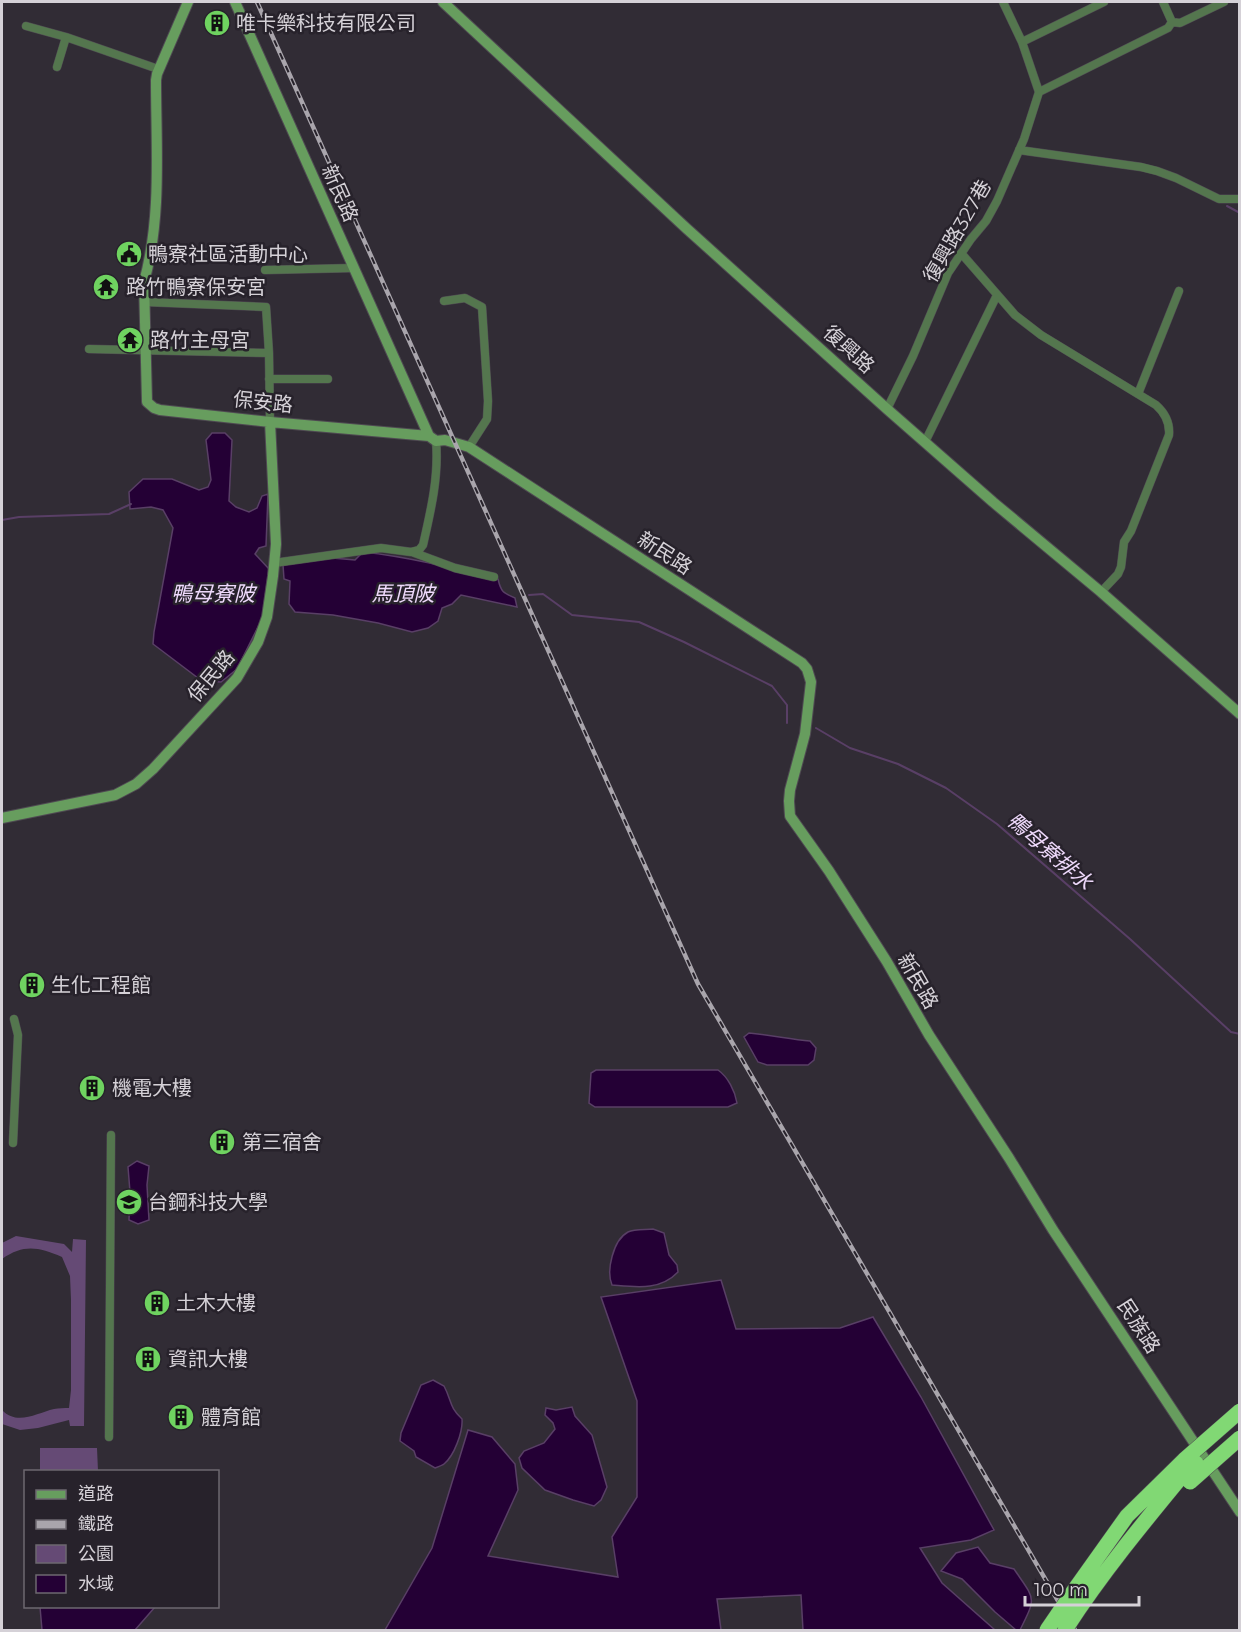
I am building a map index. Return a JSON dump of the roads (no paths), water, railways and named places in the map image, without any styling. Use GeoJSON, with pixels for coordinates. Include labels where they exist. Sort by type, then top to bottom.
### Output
{"type":"FeatureCollection","features":[{"type":"Feature","properties":{"kind":"highway"},"geometry":{"type":"LineString","coordinates":[[1047,1630],[1127,1516],[1174,1457],[1239,1399]]}},
{"type":"Feature","properties":{"kind":"highway"},"geometry":{"type":"LineString","coordinates":[[1127,1516],[1184,1460],[1239,1411]]}},
{"type":"Feature","properties":{"kind":"highway"},"geometry":{"type":"LineString","coordinates":[[1065,1630],[1139,1528],[1187,1470],[1239,1425]]}},
{"type":"Feature","properties":{"kind":"highway"},"geometry":{"type":"LineString","coordinates":[[1139,1528],[1239,1438]]}},
{"type":"Feature","properties":{"kind":"street","name":"保安路"},"geometry":{"type":"LineString","coordinates":[[188,2],[158,69],[156,80],[156,204],[148,269],[144,282],[147,402],[149,406],[270,422],[433,438]]}},
{"type":"Feature","properties":{"kind":"street","name":"新民路"},"geometry":{"type":"LineString","coordinates":[[235,2],[433,438],[469,447],[802,663],[807,669],[811,682],[810,692],[805,734],[790,790],[790,816],[829,871],[887,962],[934,1044],[1009,1158]]}},
{"type":"Feature","properties":{"kind":"street","name":"復興路"},"geometry":{"type":"LineString","coordinates":[[443,2],[686,228],[888,409],[1239,714]]}},
{"type":"Feature","properties":{"kind":"street"},"geometry":{"type":"LineString","coordinates":[[1003,2],[1022,42],[1039,92],[1168,28],[1172,22]]}},
{"type":"Feature","properties":{"kind":"street"},"geometry":{"type":"LineString","coordinates":[[1022,42],[1104,2]]}},
{"type":"Feature","properties":{"kind":"street"},"geometry":{"type":"LineString","coordinates":[[1163,2],[1172,22]]}},
{"type":"Feature","properties":{"kind":"street"},"geometry":{"type":"LineString","coordinates":[[1172,22],[1180,23],[1224,2]]}},
{"type":"Feature","properties":{"kind":"street"},"geometry":{"type":"LineString","coordinates":[[26,26],[66,37],[158,69]]}},
{"type":"Feature","properties":{"kind":"street"},"geometry":{"type":"LineString","coordinates":[[57,67],[66,37]]}},
{"type":"Feature","properties":{"kind":"street","name":"復興路327巷"},"geometry":{"type":"LineString","coordinates":[[888,409],[948,273],[986,221],[1013,166],[1039,92]]}},
{"type":"Feature","properties":{"kind":"street"},"geometry":{"type":"LineString","coordinates":[[1019,150],[1141,167],[1176,178],[1219,199],[1239,199]]}},
{"type":"Feature","properties":{"kind":"street"},"geometry":{"type":"LineString","coordinates":[[961,253],[1015,315],[1041,335],[1162,410],[1170,428],[1131,531],[1124,542],[1121,567],[1118,574],[1101,592]]}},
{"type":"Feature","properties":{"kind":"street"},"geometry":{"type":"LineString","coordinates":[[265,270],[354,268]]}},
{"type":"Feature","properties":{"kind":"street"},"geometry":{"type":"LineString","coordinates":[[1138,394],[1179,291]]}},
{"type":"Feature","properties":{"kind":"street"},"geometry":{"type":"LineString","coordinates":[[926,442],[997,295]]}},
{"type":"Feature","properties":{"kind":"street"},"geometry":{"type":"LineString","coordinates":[[444,301],[465,298],[482,307],[488,401],[487,419],[469,447]]}},
{"type":"Feature","properties":{"kind":"street","name":"保民路"},"geometry":{"type":"LineString","coordinates":[[2,818],[115,795],[136,784],[153,769],[237,678],[258,642],[267,617],[276,544],[266,307],[145,302]]}},
{"type":"Feature","properties":{"kind":"street"},"geometry":{"type":"LineString","coordinates":[[89,349],[269,353]]}},
{"type":"Feature","properties":{"kind":"street"},"geometry":{"type":"LineString","coordinates":[[269,379],[328,379]]}},
{"type":"Feature","properties":{"kind":"street"},"geometry":{"type":"LineString","coordinates":[[411,552],[419,550],[423,545],[432,506],[438,463],[433,438]]}},
{"type":"Feature","properties":{"kind":"street"},"geometry":{"type":"LineString","coordinates":[[274,563],[381,548],[411,552],[455,568],[494,577]]}},
{"type":"Feature","properties":{"kind":"street"},"geometry":{"type":"LineString","coordinates":[[13,1143],[18,1035],[14,1019]]}},
{"type":"Feature","properties":{"kind":"street"},"geometry":{"type":"LineString","coordinates":[[109,1437],[111,1135]]}},
{"type":"Feature","properties":{"kind":"street","name":"民族路"},"geometry":{"type":"LineString","coordinates":[[1009,1158],[1053,1230],[1239,1512]]}},
{"type":"Feature","properties":{"kind":"water","name":"鴨母寮陂"},"geometry":{"type":"Polygon","coordinates":[[[212,433],[225,433],[232,440],[229,501],[236,507],[249,512],[257,508],[262,496],[268,494],[266,546],[259,548],[255,554],[269,569],[262,619],[237,669],[221,682],[202,681],[153,644],[173,528],[163,510],[151,507],[130,509],[129,492],[143,479],[172,479],[199,490],[208,487],[211,480],[206,440],[212,433]]]}},
{"type":"Feature","properties":{"kind":"water","name":"馬頂陂"},"geometry":{"type":"Polygon","coordinates":[[[363,552],[414,560],[498,579],[503,592],[515,598],[517,607],[461,595],[452,604],[442,608],[438,621],[428,628],[412,632],[333,615],[295,612],[289,604],[290,581],[284,579],[283,565],[332,558],[355,560],[363,552]]]}},
{"type":"Feature","properties":{"kind":"water"},"geometry":{"type":"Polygon","coordinates":[[[749,1033],[810,1041],[816,1048],[814,1060],[808,1065],[767,1065],[758,1062],[744,1037],[749,1033]]]}},
{"type":"Feature","properties":{"kind":"water"},"geometry":{"type":"Polygon","coordinates":[[[596,1070],[718,1070],[731,1085],[737,1103],[728,1107],[595,1107],[589,1103],[591,1073],[596,1070]]]}},
{"type":"Feature","properties":{"kind":"water"},"geometry":{"type":"Polygon","coordinates":[[[137,1161],[149,1166],[147,1185],[149,1220],[138,1224],[129,1220],[128,1167],[137,1161]]]}},
{"type":"Feature","properties":{"kind":"water"},"geometry":{"type":"Polygon","coordinates":[[[653,1229],[664,1233],[669,1255],[677,1265],[678,1272],[656,1285],[639,1287],[612,1285],[610,1264],[618,1242],[628,1232],[653,1229]]]}},
{"type":"Feature","properties":{"kind":"water"},"geometry":{"type":"Polygon","coordinates":[[[721,1280],[736,1329],[840,1328],[873,1317],[921,1397],[994,1530],[971,1540],[920,1548],[942,1583],[995,1630],[803,1630],[801,1595],[717,1599],[721,1630],[385,1630],[432,1548],[468,1430],[492,1437],[515,1464],[518,1490],[488,1556],[618,1577],[612,1537],[637,1497],[637,1401],[601,1297],[721,1280]]]}},
{"type":"Feature","properties":{"kind":"water"},"geometry":{"type":"Polygon","coordinates":[[[433,1380],[444,1386],[453,1407],[462,1419],[454,1450],[444,1464],[435,1468],[416,1457],[414,1451],[400,1441],[401,1433],[421,1385],[433,1380]]]}},
{"type":"Feature","properties":{"kind":"water"},"geometry":{"type":"Polygon","coordinates":[[[572,1407],[575,1416],[592,1435],[607,1487],[601,1500],[594,1506],[545,1490],[522,1468],[519,1458],[524,1451],[544,1443],[555,1429],[553,1423],[545,1415],[546,1408],[556,1410],[572,1407]]]}},
{"type":"Feature","properties":{"kind":"water"},"geometry":{"type":"Polygon","coordinates":[[[978,1547],[990,1563],[1014,1569],[1030,1593],[1031,1604],[1020,1630],[1016,1630],[995,1612],[962,1579],[941,1571],[956,1553],[978,1547]]]}},
{"type":"Feature","properties":{"kind":"water"},"geometry":{"type":"Polygon","coordinates":[[[40,1608],[154,1608],[135,1630],[42,1630],[40,1608]]]}},
{"type":"Feature","properties":{"kind":"waterway"},"geometry":{"type":"LineString","coordinates":[[1227,206],[1240,213]]}},
{"type":"Feature","properties":{"kind":"waterway","name":"鴨母寮排水"},"geometry":{"type":"LineString","coordinates":[[2,520],[19,517],[109,514],[131,504]]}},
{"type":"Feature","properties":{"kind":"waterway","name":"鴨母寮排水"},"geometry":{"type":"LineString","coordinates":[[529,595],[543,594],[572,615],[639,622],[684,642],[772,686],[787,705],[787,723]]}},
{"type":"Feature","properties":{"kind":"waterway","name":"鴨母寮排水"},"geometry":{"type":"LineString","coordinates":[[816,728],[850,748],[898,764],[946,788],[997,824],[1130,939],[1231,1032],[1240,1034]]}},
{"type":"Feature","properties":{"kind":"railway"},"geometry":{"type":"LineString","coordinates":[[257,2],[698,984],[1075,1630]]}},
{"type":"Feature","properties":{"kind":"place","name":"唯卡樂科技有限公司"},"geometry":{"type":"Point","coordinates":[217,23]}},
{"type":"Feature","properties":{"kind":"place","name":"鴨寮社區活動中心"},"geometry":{"type":"Point","coordinates":[129,254]}},
{"type":"Feature","properties":{"kind":"place","name":"路竹鴨寮保安宮"},"geometry":{"type":"Point","coordinates":[106,287]}},
{"type":"Feature","properties":{"kind":"place","name":"路竹主母宮"},"geometry":{"type":"Point","coordinates":[130,340]}},
{"type":"Feature","properties":{"kind":"place","name":"生化工程館"},"geometry":{"type":"Point","coordinates":[32,985]}},
{"type":"Feature","properties":{"kind":"place","name":"機電大樓"},"geometry":{"type":"Point","coordinates":[92,1088]}},
{"type":"Feature","properties":{"kind":"place","name":"第三宿舍"},"geometry":{"type":"Point","coordinates":[222,1142]}},
{"type":"Feature","properties":{"kind":"place","name":"台鋼科技大學"},"geometry":{"type":"Point","coordinates":[129,1202]}},
{"type":"Feature","properties":{"kind":"place","name":"土木大樓"},"geometry":{"type":"Point","coordinates":[157,1303]}},
{"type":"Feature","properties":{"kind":"place","name":"資訊大樓"},"geometry":{"type":"Point","coordinates":[148,1359]}},
{"type":"Feature","properties":{"kind":"place","name":"體育館"},"geometry":{"type":"Point","coordinates":[181,1417]}}]}
